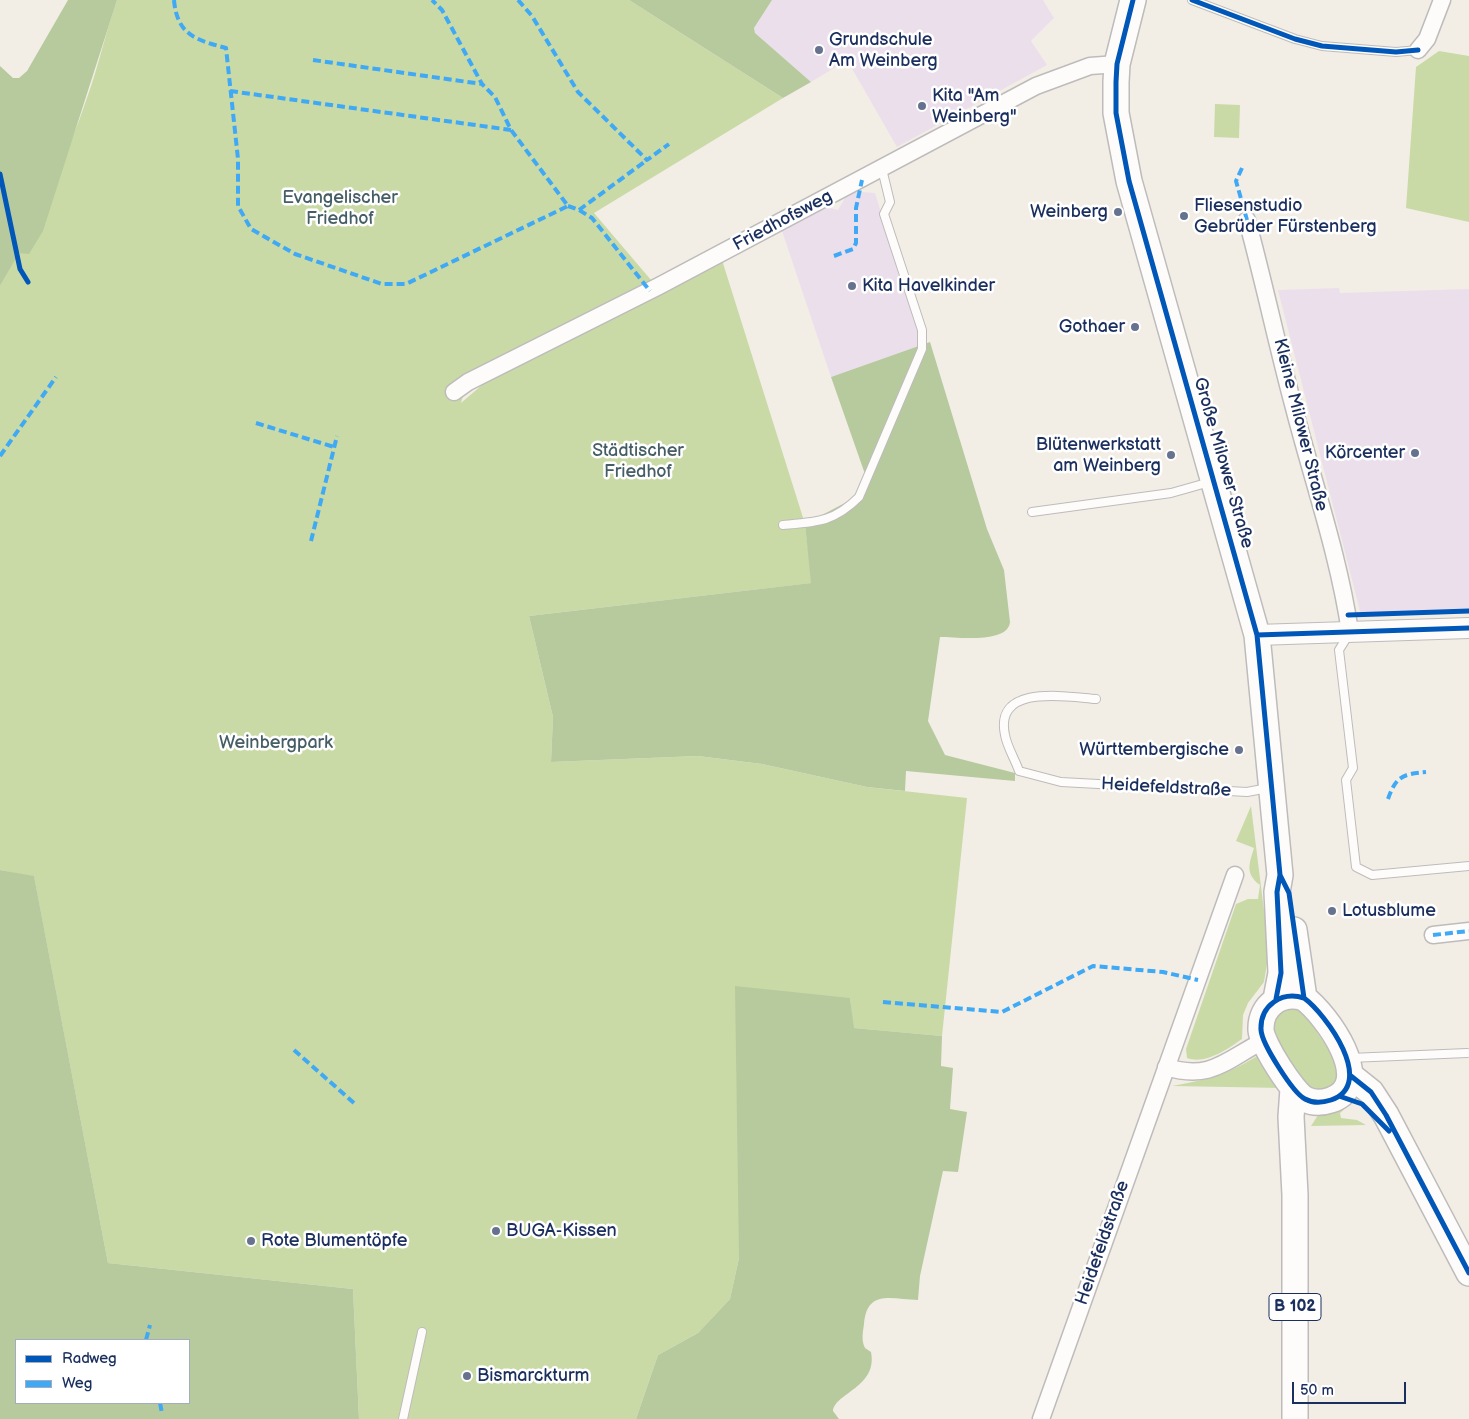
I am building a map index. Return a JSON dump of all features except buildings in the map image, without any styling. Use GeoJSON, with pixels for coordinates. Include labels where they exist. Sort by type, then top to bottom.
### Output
{"type":"FeatureCollection","features":[{"type":"Feature","properties":{"kind":"main road","name":"Große Milower Straße"},"geometry":{"type":"LineString","coordinates":[[1133,0],[1117,64],[1116,113],[1129,181],[1257,635],[1270,787],[1280,875],[1277,892],[1281,973],[1276,999],[1265,1010],[1262,1020],[1263,1041]]}},
{"type":"Feature","properties":{"kind":"main road","name":"Große Milower Straße"},"geometry":{"type":"LineString","coordinates":[[1280,875],[1289,893],[1304,998]]}},
{"type":"Feature","properties":{"kind":"main road"},"geometry":{"type":"LineString","coordinates":[[1276,999],[1288,995],[1304,998],[1313,1004],[1346,1077],[1371,1092],[1469,1272]]}},
{"type":"Feature","properties":{"kind":"main road"},"geometry":{"type":"LineString","coordinates":[[1263,1041],[1294,1089],[1304,1099],[1315,1103],[1346,1077]]}},
{"type":"Feature","properties":{"kind":"main road","name":"B 102"},"geometry":{"type":"LineString","coordinates":[[1294,1089],[1290,1117],[1295,1195],[1295,1419]]}},
{"type":"Feature","properties":{"kind":"main road","name":"B 102"},"geometry":{"type":"LineString","coordinates":[[1295,1195],[1303,1123],[1315,1103]]}},
{"type":"Feature","properties":{"kind":"street"},"geometry":{"type":"LineString","coordinates":[[1418,50],[1427,39],[1442,0]]}},
{"type":"Feature","properties":{"kind":"street","name":"Friedhofsweg"},"geometry":{"type":"LineString","coordinates":[[454,392],[468,382],[650,291],[1036,86],[1090,66],[1117,64]]}},
{"type":"Feature","properties":{"kind":"street","name":"Kleine Milower Straße"},"geometry":{"type":"LineString","coordinates":[[1247,220],[1271,308],[1293,406],[1334,555],[1350,632]]}},
{"type":"Feature","properties":{"kind":"street"},"geometry":{"type":"LineString","coordinates":[[1257,635],[1469,628]]}},
{"type":"Feature","properties":{"kind":"street","name":"Heidefeldstraße"},"geometry":{"type":"LineString","coordinates":[[1041,1419],[1235,875]]}},
{"type":"Feature","properties":{"kind":"street"},"geometry":{"type":"LineString","coordinates":[[1433,935],[1469,931]]}},
{"type":"Feature","properties":{"kind":"street"},"geometry":{"type":"LineString","coordinates":[[1166,1067],[1181,1071],[1208,1072],[1222,1066],[1263,1041]]}},
{"type":"Feature","properties":{"kind":"lane"},"geometry":{"type":"LineString","coordinates":[[1192,0],[1296,39],[1322,46],[1396,52],[1418,50]]}},
{"type":"Feature","properties":{"kind":"lane"},"geometry":{"type":"LineString","coordinates":[[784,525],[818,521],[845,511],[859,497],[922,349],[922,330],[884,214],[890,202],[882,169]]}},
{"type":"Feature","properties":{"kind":"lane"},"geometry":{"type":"LineString","coordinates":[[1032,512],[1171,493],[1214,481]]}},
{"type":"Feature","properties":{"kind":"lane"},"geometry":{"type":"LineString","coordinates":[[1350,632],[1338,650],[1353,768],[1346,780],[1356,867],[1372,875],[1469,866]]}},
{"type":"Feature","properties":{"kind":"lane","name":"Heidefeldstraße"},"geometry":{"type":"LineString","coordinates":[[1096,699],[1039,696],[1029,697],[1013,704],[1006,716],[1004,733],[1019,771],[1061,782],[1246,792],[1270,787]]}},
{"type":"Feature","properties":{"kind":"lane"},"geometry":{"type":"LineString","coordinates":[[1346,1077],[1468,1053]]}},
{"type":"Feature","properties":{"kind":"lane"},"geometry":{"type":"LineString","coordinates":[[403,1419],[422,1332]]}},
{"type":"Feature","properties":{"kind":"shaded area","name":"Kita \"Am Weinberg\""},"geometry":{"type":"Polygon","coordinates":[[[772,0],[1043,0],[1054,18],[1031,41],[1047,65],[897,147],[847,60],[811,82],[755,33],[754,28],[772,0]]]}},
{"type":"Feature","properties":{"kind":"shaded area","name":"Kita Havelkinder"},"geometry":{"type":"Polygon","coordinates":[[[849,191],[875,193],[922,345],[831,377],[781,228],[823,206],[838,210],[849,191]]]}},
{"type":"Feature","properties":{"kind":"shaded area","name":"Körcenter"},"geometry":{"type":"Polygon","coordinates":[[[1339,288],[1340,293],[1469,289],[1469,611],[1361,615],[1278,290],[1339,288]]]}},
{"type":"Feature","properties":{"kind":"green space"},"geometry":{"type":"Polygon","coordinates":[[[68,0],[117,0],[43,231],[29,254],[19,253],[0,286],[0,66],[13,78],[19,78],[27,71],[68,0]]]}},
{"type":"Feature","properties":{"kind":"green space"},"geometry":{"type":"Polygon","coordinates":[[[117,0],[629,0],[783,98],[594,213],[651,280],[470,371],[461,403],[489,379],[722,260],[805,524],[812,583],[529,616],[553,717],[551,762],[698,756],[762,764],[867,787],[967,798],[942,1036],[853,1028],[850,998],[739,1258],[730,1299],[698,1333],[658,1355],[636,1419],[359,1419],[353,1289],[108,1263],[34,877],[0,870],[0,286],[37,217],[70,144],[92,83],[117,0]]]}},
{"type":"Feature","properties":{"kind":"green space"},"geometry":{"type":"Polygon","coordinates":[[[629,0],[772,0],[754,28],[755,33],[811,82],[783,98],[629,0]]]}},
{"type":"Feature","properties":{"kind":"green space"},"geometry":{"type":"Polygon","coordinates":[[[1439,51],[1469,56],[1469,222],[1406,208],[1416,67],[1439,51]]]}},
{"type":"Feature","properties":{"kind":"green space"},"geometry":{"type":"Polygon","coordinates":[[[1215,104],[1240,105],[1239,138],[1214,137],[1215,104]]]}},
{"type":"Feature","properties":{"kind":"green space"},"geometry":{"type":"Polygon","coordinates":[[[930,342],[987,529],[1004,570],[1010,622],[1007,629],[1001,634],[981,638],[940,637],[928,721],[945,755],[1015,773],[1015,781],[906,771],[905,791],[867,787],[762,764],[698,756],[551,762],[553,717],[529,616],[811,583],[805,524],[858,496],[866,477],[831,377],[930,342]]]}},
{"type":"Feature","properties":{"kind":"green space"},"geometry":{"type":"Polygon","coordinates":[[[1251,806],[1269,951],[1264,982],[1248,1003],[1243,1015],[1242,1039],[1216,1055],[1194,1060],[1187,1058],[1186,1049],[1236,904],[1248,899],[1258,899],[1260,885],[1250,873],[1254,848],[1236,841],[1251,806]]]}},
{"type":"Feature","properties":{"kind":"green space"},"geometry":{"type":"Polygon","coordinates":[[[0,870],[34,876],[108,1263],[353,1289],[359,1419],[0,1419],[0,870]]]}},
{"type":"Feature","properties":{"kind":"green space"},"geometry":{"type":"Polygon","coordinates":[[[735,986],[850,998],[854,1028],[942,1036],[941,1066],[953,1068],[950,1109],[967,1112],[958,1172],[943,1171],[920,1276],[918,1300],[890,1298],[875,1301],[870,1305],[866,1313],[863,1339],[865,1348],[871,1352],[871,1364],[863,1381],[835,1405],[833,1411],[839,1419],[636,1419],[658,1355],[698,1333],[730,1299],[739,1258],[735,986]]]}},
{"type":"Feature","properties":{"kind":"green space"},"geometry":{"type":"Polygon","coordinates":[[[1286,1008],[1303,1012],[1332,1056],[1338,1072],[1334,1086],[1321,1091],[1307,1087],[1290,1062],[1273,1031],[1275,1016],[1286,1008]]]}},
{"type":"Feature","properties":{"kind":"green space"},"geometry":{"type":"Polygon","coordinates":[[[1259,1055],[1283,1088],[1172,1086],[1217,1075],[1259,1055]]]}},
{"type":"Feature","properties":{"kind":"green space"},"geometry":{"type":"Polygon","coordinates":[[[1341,1106],[1347,1107],[1340,1113],[1341,1118],[1357,1120],[1366,1125],[1311,1126],[1320,1112],[1341,1106]]]}},
{"type":"Feature","properties":{"kind":"marked path"},"geometry":{"type":"LineString","coordinates":[[174,0],[179,21],[190,34],[197,39],[226,48],[238,159],[238,206],[251,229],[295,254],[382,284],[406,284],[568,206],[511,130],[495,97],[482,84],[442,10],[432,0]]}},
{"type":"Feature","properties":{"kind":"marked path"},"geometry":{"type":"LineString","coordinates":[[518,0],[532,16],[578,92],[647,160],[669,144]]}},
{"type":"Feature","properties":{"kind":"marked path"},"geometry":{"type":"LineString","coordinates":[[313,60],[482,84]]}},
{"type":"Feature","properties":{"kind":"marked path"},"geometry":{"type":"LineString","coordinates":[[230,91],[511,130]]}},
{"type":"Feature","properties":{"kind":"marked path"},"geometry":{"type":"LineString","coordinates":[[579,210],[647,160]]}},
{"type":"Feature","properties":{"kind":"marked path"},"geometry":{"type":"LineString","coordinates":[[1242,168],[1236,181],[1247,220]]}},
{"type":"Feature","properties":{"kind":"marked path"},"geometry":{"type":"LineString","coordinates":[[834,256],[853,249],[856,243],[856,208],[862,180]]}},
{"type":"Feature","properties":{"kind":"marked path"},"geometry":{"type":"LineString","coordinates":[[568,206],[592,218],[650,291]]}},
{"type":"Feature","properties":{"kind":"marked path"},"geometry":{"type":"LineString","coordinates":[[0,456],[56,377]]}},
{"type":"Feature","properties":{"kind":"marked path"},"geometry":{"type":"LineString","coordinates":[[256,423],[334,447]]}},
{"type":"Feature","properties":{"kind":"marked path"},"geometry":{"type":"LineString","coordinates":[[311,541],[337,436]]}},
{"type":"Feature","properties":{"kind":"marked path"},"geometry":{"type":"LineString","coordinates":[[1388,799],[1394,785],[1401,778],[1406,775],[1426,772]]}},
{"type":"Feature","properties":{"kind":"marked path"},"geometry":{"type":"LineString","coordinates":[[1433,935],[1469,931]]}},
{"type":"Feature","properties":{"kind":"marked path"},"geometry":{"type":"LineString","coordinates":[[883,1002],[1002,1012],[1093,966],[1163,972],[1198,980]]}},
{"type":"Feature","properties":{"kind":"marked path"},"geometry":{"type":"LineString","coordinates":[[294,1050],[354,1103]]}},
{"type":"Feature","properties":{"kind":"marked path"},"geometry":{"type":"LineString","coordinates":[[146,1339],[150,1325]]}},
{"type":"Feature","properties":{"kind":"marked path"},"geometry":{"type":"LineString","coordinates":[[160,1404],[162,1413]]}},
{"type":"Feature","properties":{"kind":"cycle path"},"geometry":{"type":"LineString","coordinates":[[1133,0],[1117,64],[1116,113],[1129,181],[1257,635],[1280,875],[1277,892],[1281,973],[1276,999]]}},
{"type":"Feature","properties":{"kind":"cycle path"},"geometry":{"type":"LineString","coordinates":[[1192,0],[1295,39],[1322,46],[1396,52],[1418,50]]}},
{"type":"Feature","properties":{"kind":"cycle path"},"geometry":{"type":"LineString","coordinates":[[0,174],[20,269],[28,282]]}},
{"type":"Feature","properties":{"kind":"cycle path"},"geometry":{"type":"LineString","coordinates":[[1348,615],[1469,611]]}},
{"type":"Feature","properties":{"kind":"cycle path"},"geometry":{"type":"LineString","coordinates":[[1257,635],[1469,628]]}},
{"type":"Feature","properties":{"kind":"cycle path"},"geometry":{"type":"LineString","coordinates":[[1280,875],[1289,893],[1304,998],[1324,1018],[1334,1033],[1343,1049],[1348,1065],[1349,1080],[1344,1092],[1324,1102],[1308,1101],[1293,1088],[1272,1056],[1261,1030],[1264,1013],[1274,1002],[1280,998],[1296,996],[1304,998]]}},
{"type":"Feature","properties":{"kind":"cycle path"},"geometry":{"type":"LineString","coordinates":[[1351,1076],[1371,1092],[1386,1115],[1469,1273]]}},
{"type":"Feature","properties":{"kind":"cycle path"},"geometry":{"type":"LineString","coordinates":[[1339,1096],[1362,1104],[1389,1131]]}},
{"type":"Feature","properties":{"kind":"place","name":"Grundschule Am Weinberg"},"geometry":{"type":"Point","coordinates":[819,50]}},
{"type":"Feature","properties":{"kind":"place","name":"Kita \"Am Weinberg\""},"geometry":{"type":"Point","coordinates":[922,106]}},
{"type":"Feature","properties":{"kind":"place","name":"Weinberg"},"geometry":{"type":"Point","coordinates":[1118,212]}},
{"type":"Feature","properties":{"kind":"place","name":"Fliesenstudio Gebrüder Fürstenberg"},"geometry":{"type":"Point","coordinates":[1184,216]}},
{"type":"Feature","properties":{"kind":"place","name":"Kita Havelkinder"},"geometry":{"type":"Point","coordinates":[852,286]}},
{"type":"Feature","properties":{"kind":"place","name":"Gothaer"},"geometry":{"type":"Point","coordinates":[1135,327]}},
{"type":"Feature","properties":{"kind":"place","name":"Körcenter"},"geometry":{"type":"Point","coordinates":[1415,453]}},
{"type":"Feature","properties":{"kind":"place","name":"Blütenwerkstatt am Weinberg"},"geometry":{"type":"Point","coordinates":[1171,455]}},
{"type":"Feature","properties":{"kind":"place","name":"Württembergische"},"geometry":{"type":"Point","coordinates":[1239,750]}},
{"type":"Feature","properties":{"kind":"place","name":"Lotusblume"},"geometry":{"type":"Point","coordinates":[1332,911]}},
{"type":"Feature","properties":{"kind":"place","name":"BUGA-Kissen"},"geometry":{"type":"Point","coordinates":[496,1231]}},
{"type":"Feature","properties":{"kind":"place","name":"Rote Blumentöpfe"},"geometry":{"type":"Point","coordinates":[251,1241]}},
{"type":"Feature","properties":{"kind":"place","name":"Bismarckturm"},"geometry":{"type":"Point","coordinates":[467,1376]}},
{"type":"Feature","properties":{"kind":"park label","name":"Evangelischer Friedhof"},"geometry":{"type":"Point","coordinates":[340,208]}},
{"type":"Feature","properties":{"kind":"park label","name":"Städtischer Friedhof"},"geometry":{"type":"Point","coordinates":[638,461]}},
{"type":"Feature","properties":{"kind":"park label","name":"Weinbergpark"},"geometry":{"type":"Point","coordinates":[276,743]}}]}
